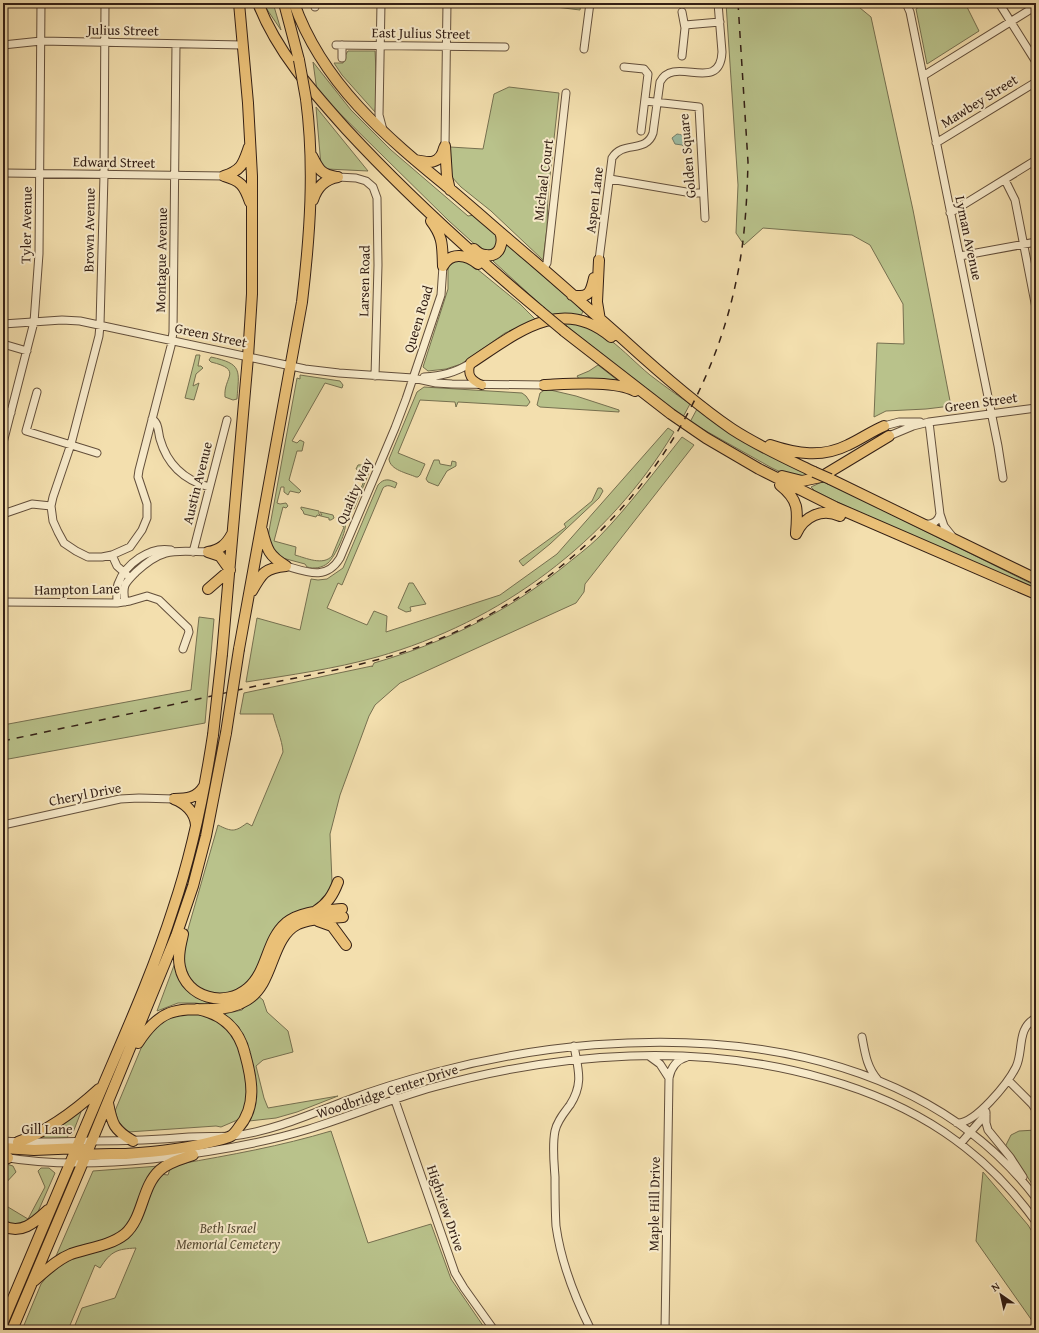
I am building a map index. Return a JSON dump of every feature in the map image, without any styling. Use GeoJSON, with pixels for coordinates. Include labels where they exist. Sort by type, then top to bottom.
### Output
{"type":"FeatureCollection","features":[{"type":"Feature","properties":{"kind":"highway"},"geometry":{"type":"LineString","coordinates":[[3,1322],[166,930],[184,875],[196,829],[205,784],[213,735],[227,604],[252,301],[253,207],[250,144],[239,3]]}},
{"type":"Feature","properties":{"kind":"highway"},"geometry":{"type":"LineString","coordinates":[[258,3],[274,36],[296,70],[316,95],[357,140],[416,201],[540,311],[655,402],[706,438],[759,469],[817,499],[1036,594]]}},
{"type":"Feature","properties":{"kind":"highway"},"geometry":{"type":"LineString","coordinates":[[284,3],[299,60],[306,99],[311,154],[307,261],[302,302],[239,649],[226,733],[207,831],[190,896],[180,948],[180,966],[185,980],[193,988],[207,997],[218,999],[238,995],[250,986],[260,972],[275,937],[283,926],[298,916],[342,913]]}},
{"type":"Feature","properties":{"kind":"highway"},"geometry":{"type":"LineString","coordinates":[[294,3],[307,34],[332,75],[356,105],[386,136],[543,269],[676,387],[710,413],[747,438],[1036,580]]}},
{"type":"Feature","properties":{"kind":"highway"},"geometry":{"type":"LineString","coordinates":[[224,176],[236,171],[240,167],[250,144]]}},
{"type":"Feature","properties":{"kind":"highway"},"geometry":{"type":"LineString","coordinates":[[413,160],[435,162],[442,156],[445,146]]}},
{"type":"Feature","properties":{"kind":"highway"},"geometry":{"type":"LineString","coordinates":[[445,146],[446,176],[450,190]]}},
{"type":"Feature","properties":{"kind":"highway"},"geometry":{"type":"LineString","coordinates":[[311,154],[321,172],[338,177]]}},
{"type":"Feature","properties":{"kind":"highway"},"geometry":{"type":"LineString","coordinates":[[224,176],[236,180],[242,185],[253,207]]}},
{"type":"Feature","properties":{"kind":"highway"},"geometry":{"type":"LineString","coordinates":[[310,208],[320,186],[328,180],[338,177]]}},
{"type":"Feature","properties":{"kind":"highway"},"geometry":{"type":"LineString","coordinates":[[416,201],[440,234],[443,266]]}},
{"type":"Feature","properties":{"kind":"highway"},"geometry":{"type":"LineString","coordinates":[[460,241],[481,254],[486,256],[492,255],[499,251],[501,246],[502,240],[500,232]]}},
{"type":"Feature","properties":{"kind":"highway"},"geometry":{"type":"LineString","coordinates":[[443,266],[452,257],[465,256],[472,259],[483,269],[508,284]]}},
{"type":"Feature","properties":{"kind":"highway"},"geometry":{"type":"LineString","coordinates":[[572,295],[584,296],[591,290],[598,260]]}},
{"type":"Feature","properties":{"kind":"highway"},"geometry":{"type":"LineString","coordinates":[[598,260],[597,302],[600,320]]}},
{"type":"Feature","properties":{"kind":"highway"},"geometry":{"type":"LineString","coordinates":[[471,364],[528,326],[548,320],[564,319],[577,320],[592,324],[605,332],[617,343],[644,359]]}},
{"type":"Feature","properties":{"kind":"highway"},"geometry":{"type":"LineString","coordinates":[[544,385],[618,385],[632,389],[655,402]]}},
{"type":"Feature","properties":{"kind":"highway"},"geometry":{"type":"LineString","coordinates":[[710,413],[770,445],[807,454],[823,453],[839,449],[884,426]]}},
{"type":"Feature","properties":{"kind":"highway"},"geometry":{"type":"LineString","coordinates":[[759,469],[795,480],[813,479],[831,472],[889,436]]}},
{"type":"Feature","properties":{"kind":"highway"},"geometry":{"type":"LineString","coordinates":[[759,469],[787,490],[794,498],[797,511],[796,534],[800,526],[809,518],[816,514],[825,512],[833,513],[856,523],[883,528]]}},
{"type":"Feature","properties":{"kind":"highway"},"geometry":{"type":"LineString","coordinates":[[261,528],[266,548],[270,554],[286,566]]}},
{"type":"Feature","properties":{"kind":"highway"},"geometry":{"type":"LineString","coordinates":[[208,552],[225,545],[234,530]]}},
{"type":"Feature","properties":{"kind":"highway"},"geometry":{"type":"LineString","coordinates":[[208,552],[220,556],[230,570]]}},
{"type":"Feature","properties":{"kind":"highway"},"geometry":{"type":"LineString","coordinates":[[248,598],[265,571],[286,566]]}},
{"type":"Feature","properties":{"kind":"highway"},"geometry":{"type":"LineString","coordinates":[[227,604],[223,594],[219,590],[214,588],[208,589],[230,570]]}},
{"type":"Feature","properties":{"kind":"highway"},"geometry":{"type":"LineString","coordinates":[[174,799],[187,799],[196,796],[205,784]]}},
{"type":"Feature","properties":{"kind":"highway"},"geometry":{"type":"LineString","coordinates":[[174,799],[193,813],[196,820],[196,829]]}},
{"type":"Feature","properties":{"kind":"highway"},"geometry":{"type":"LineString","coordinates":[[124,1063],[146,1031],[158,1019],[169,1013],[178,1010],[230,1007],[242,1003],[250,998],[263,984],[286,934],[298,924],[314,916],[331,899],[338,882]]}},
{"type":"Feature","properties":{"kind":"highway"},"geometry":{"type":"LineString","coordinates":[[12,1330],[169,956],[190,896]]}},
{"type":"Feature","properties":{"kind":"highway"},"geometry":{"type":"LineString","coordinates":[[314,916],[332,926],[346,945]]}},
{"type":"Feature","properties":{"kind":"highway"},"geometry":{"type":"LineString","coordinates":[[69,1163],[75,1158],[84,1159],[165,1150],[206,1143],[232,1136],[247,1117],[251,1101],[251,1081],[245,1053],[237,1034],[228,1023],[213,1013],[197,1009]]}},
{"type":"Feature","properties":{"kind":"highway"},"geometry":{"type":"LineString","coordinates":[[18,1142],[33,1136],[68,1114],[102,1086]]}},
{"type":"Feature","properties":{"kind":"highway"},"geometry":{"type":"LineString","coordinates":[[108,1103],[111,1119],[116,1128],[120,1133],[133,1140]]}},
{"type":"Feature","properties":{"kind":"highway"},"geometry":{"type":"LineString","coordinates":[[3,1148],[86,1146],[92,1141]]}},
{"type":"Feature","properties":{"kind":"highway"},"geometry":{"type":"LineString","coordinates":[[31,1284],[59,1260],[70,1254],[115,1240],[124,1234],[135,1220],[156,1174],[168,1164],[193,1155]]}},
{"type":"Feature","properties":{"kind":"highway"},"geometry":{"type":"LineString","coordinates":[[3,1226],[15,1230],[27,1227],[34,1223],[51,1207]]}},
{"type":"Feature","properties":{"kind":"main road"},"geometry":{"type":"LineString","coordinates":[[471,364],[469,369],[470,376],[475,382],[482,384]]}},
{"type":"Feature","properties":{"kind":"street","name":"Tyler Avenue"},"geometry":{"type":"LineString","coordinates":[[3,443],[34,322],[39,254],[41,3]]}},
{"type":"Feature","properties":{"kind":"street","name":"Brown Avenue"},"geometry":{"type":"LineString","coordinates":[[51,506],[71,444],[99,336],[104,175],[105,3]]}},
{"type":"Feature","properties":{"kind":"street"},"geometry":{"type":"LineString","coordinates":[[381,3],[380,119],[386,136]]}},
{"type":"Feature","properties":{"kind":"street"},"geometry":{"type":"LineString","coordinates":[[445,146],[446,3]]}},
{"type":"Feature","properties":{"kind":"street"},"geometry":{"type":"LineString","coordinates":[[584,49],[590,3]]}},
{"type":"Feature","properties":{"kind":"street","name":"Aspen Lane"},"geometry":{"type":"LineString","coordinates":[[598,260],[612,161],[616,153],[625,147],[642,145],[650,139],[653,133],[660,82],[663,77],[669,72],[676,71],[706,73],[712,71],[718,66],[722,56],[718,3]]}},
{"type":"Feature","properties":{"kind":"street","name":"Lyman Avenue"},"geometry":{"type":"LineString","coordinates":[[906,3],[910,12],[960,256],[1003,478]]}},
{"type":"Feature","properties":{"kind":"street"},"geometry":{"type":"LineString","coordinates":[[999,3],[1036,62]]}},
{"type":"Feature","properties":{"kind":"street"},"geometry":{"type":"LineString","coordinates":[[922,76],[1036,6]]}},
{"type":"Feature","properties":{"kind":"street"},"geometry":{"type":"LineString","coordinates":[[682,12],[685,24],[682,56]]}},
{"type":"Feature","properties":{"kind":"street"},"geometry":{"type":"LineString","coordinates":[[685,24],[720,22]]}},
{"type":"Feature","properties":{"kind":"street","name":"Julius Street"},"geometry":{"type":"LineString","coordinates":[[3,45],[41,41],[242,45]]}},
{"type":"Feature","properties":{"kind":"street","name":"Montague Avenue"},"geometry":{"type":"LineString","coordinates":[[112,555],[126,549],[135,542],[147,518],[147,504],[138,473],[172,340],[176,44]]}},
{"type":"Feature","properties":{"kind":"street","name":"East Julius Street"},"geometry":{"type":"LineString","coordinates":[[342,58],[339,45],[505,47]]}},
{"type":"Feature","properties":{"kind":"street"},"geometry":{"type":"LineString","coordinates":[[624,67],[648,72],[641,131]]}},
{"type":"Feature","properties":{"kind":"street","name":"Mawbey Street"},"geometry":{"type":"LineString","coordinates":[[936,143],[1036,82]]}},
{"type":"Feature","properties":{"kind":"street","name":"Michael Court"},"geometry":{"type":"LineString","coordinates":[[543,269],[547,263],[566,93]]}},
{"type":"Feature","properties":{"kind":"street"},"geometry":{"type":"LineString","coordinates":[[645,101],[657,102]]}},
{"type":"Feature","properties":{"kind":"street","name":"Golden Square"},"geometry":{"type":"LineString","coordinates":[[657,102],[698,107],[705,218]]}},
{"type":"Feature","properties":{"kind":"street"},"geometry":{"type":"LineString","coordinates":[[950,212],[1036,160]]}},
{"type":"Feature","properties":{"kind":"street","name":"Edward Street"},"geometry":{"type":"LineString","coordinates":[[5,173],[224,176]]}},
{"type":"Feature","properties":{"kind":"street","name":"Larsen Road"},"geometry":{"type":"LineString","coordinates":[[338,177],[356,178],[366,181],[373,187],[377,198],[375,376]]}},
{"type":"Feature","properties":{"kind":"street"},"geometry":{"type":"LineString","coordinates":[[610,179],[692,193],[703,193]]}},
{"type":"Feature","properties":{"kind":"street"},"geometry":{"type":"LineString","coordinates":[[1005,180],[1015,200],[1036,308]]}},
{"type":"Feature","properties":{"kind":"street"},"geometry":{"type":"LineString","coordinates":[[960,256],[1036,242]]}},
{"type":"Feature","properties":{"kind":"street","name":"Queen Road"},"geometry":{"type":"LineString","coordinates":[[413,378],[441,295],[443,266]]}},
{"type":"Feature","properties":{"kind":"street","name":"Green Street"},"geometry":{"type":"LineString","coordinates":[[3,324],[62,320],[80,321],[100,324],[291,366],[326,372],[413,378],[436,382],[544,385]]}},
{"type":"Feature","properties":{"kind":"street"},"geometry":{"type":"LineString","coordinates":[[3,344],[27,351]]}},
{"type":"Feature","properties":{"kind":"street","name":"Green Street"},"geometry":{"type":"LineString","coordinates":[[413,378],[447,374],[458,371],[471,364]]}},
{"type":"Feature","properties":{"kind":"street","name":"Quality Way"},"geometry":{"type":"LineString","coordinates":[[286,566],[309,572],[321,573],[330,569],[338,561],[395,428],[413,378]]}},
{"type":"Feature","properties":{"kind":"street"},"geometry":{"type":"LineString","coordinates":[[37,392],[26,431],[97,453]]}},
{"type":"Feature","properties":{"kind":"street","name":"Green Street"},"geometry":{"type":"LineString","coordinates":[[889,436],[912,426],[929,422],[1036,408]]}},
{"type":"Feature","properties":{"kind":"street"},"geometry":{"type":"LineString","coordinates":[[3,410],[11,412]]}},
{"type":"Feature","properties":{"kind":"street"},"geometry":{"type":"LineString","coordinates":[[152,419],[156,423],[163,448],[174,466],[192,481],[209,487]]}},
{"type":"Feature","properties":{"kind":"street","name":"Austin Avenue"},"geometry":{"type":"LineString","coordinates":[[193,552],[227,420]]}},
{"type":"Feature","properties":{"kind":"street","name":"Green Street"},"geometry":{"type":"LineString","coordinates":[[884,426],[894,422],[904,421],[929,422]]}},
{"type":"Feature","properties":{"kind":"street"},"geometry":{"type":"LineString","coordinates":[[929,422],[940,514],[946,530],[956,540]]}},
{"type":"Feature","properties":{"kind":"street"},"geometry":{"type":"LineString","coordinates":[[3,514],[32,504],[51,506],[53,520],[64,543],[88,557],[112,555],[116,566],[130,578]]}},
{"type":"Feature","properties":{"kind":"street"},"geometry":{"type":"LineString","coordinates":[[923,524],[934,523],[940,514]]}},
{"type":"Feature","properties":{"kind":"street"},"geometry":{"type":"LineString","coordinates":[[117,603],[118,586],[124,573],[142,556],[158,549],[208,552]]}},
{"type":"Feature","properties":{"kind":"street"},"geometry":{"type":"LineString","coordinates":[[125,602],[124,587],[130,578],[147,562],[160,555],[175,551]]}},
{"type":"Feature","properties":{"kind":"street"},"geometry":{"type":"LineString","coordinates":[[142,556],[147,562]]}},
{"type":"Feature","properties":{"kind":"street","name":"Hampton Lane"},"geometry":{"type":"LineString","coordinates":[[3,602],[117,603],[147,596],[159,600],[188,628],[189,632],[184,649]]}},
{"type":"Feature","properties":{"kind":"street","name":"Cheryl Drive"},"geometry":{"type":"LineString","coordinates":[[3,825],[120,800],[139,798],[174,799]]}},
{"type":"Feature","properties":{"kind":"street"},"geometry":{"type":"LineString","coordinates":[[957,1123],[964,1122],[972,1118],[991,1101],[1008,1080],[1020,1057],[1020,1041],[1023,1033],[1027,1025],[1036,1018]]}},
{"type":"Feature","properties":{"kind":"street"},"geometry":{"type":"LineString","coordinates":[[862,1037],[869,1067],[874,1076],[882,1083]]}},
{"type":"Feature","properties":{"kind":"street","name":"Woodbridge Center Drive"},"geometry":{"type":"LineString","coordinates":[[92,1141],[232,1136],[293,1120],[390,1086],[476,1062],[574,1046],[663,1041],[693,1042],[733,1046],[798,1057],[846,1070],[882,1083],[923,1102],[971,1133],[1011,1169],[1036,1198]]}},
{"type":"Feature","properties":{"kind":"street"},"geometry":{"type":"LineString","coordinates":[[574,1046],[579,1077],[578,1090],[574,1099],[559,1121],[555,1134],[554,1154],[556,1216],[559,1243],[566,1268],[591,1330]]}},
{"type":"Feature","properties":{"kind":"street"},"geometry":{"type":"LineString","coordinates":[[648,1056],[660,1064],[669,1078]]}},
{"type":"Feature","properties":{"kind":"street","name":"Woodbridge Center Drive"},"geometry":{"type":"LineString","coordinates":[[84,1159],[130,1161],[193,1155],[250,1144],[293,1134],[329,1123],[395,1099],[446,1084],[532,1066],[577,1060],[648,1056],[691,1056],[733,1060],[806,1073],[841,1083],[908,1110],[961,1143],[989,1167],[1003,1181],[1036,1222]]}},
{"type":"Feature","properties":{"kind":"street","name":"Maple Hill Drive"},"geometry":{"type":"LineString","coordinates":[[665,1330],[669,1078],[671,1070],[675,1064],[683,1058],[691,1056]]}},
{"type":"Feature","properties":{"kind":"street"},"geometry":{"type":"LineString","coordinates":[[1008,1080],[1036,1110]]}},
{"type":"Feature","properties":{"kind":"street","name":"Highview Drive"},"geometry":{"type":"LineString","coordinates":[[390,1086],[455,1273],[494,1330]]}},
{"type":"Feature","properties":{"kind":"street"},"geometry":{"type":"LineString","coordinates":[[961,1143],[971,1133],[986,1112],[991,1101]]}},
{"type":"Feature","properties":{"kind":"street"},"geometry":{"type":"LineString","coordinates":[[986,1112],[986,1123],[988,1130],[1010,1157],[1036,1198]]}},
{"type":"Feature","properties":{"kind":"street","name":"Gill Lane"},"geometry":{"type":"LineString","coordinates":[[3,1142],[77,1146]]}},
{"type":"Feature","properties":{"kind":"street"},"geometry":{"type":"LineString","coordinates":[[5,1158],[40,1162],[69,1163]]}},
{"type":"Feature","properties":{"kind":"street"},"geometry":{"type":"LineString","coordinates":[[1032,1330],[1036,1328]]}},
{"type":"Feature","properties":{"kind":"green space"},"geometry":{"type":"Polygon","coordinates":[[[263,3],[273,3],[281,30],[264,5],[263,3]]]}},
{"type":"Feature","properties":{"kind":"green space"},"geometry":{"type":"Polygon","coordinates":[[[524,3],[581,3],[580,10],[524,3]]]}},
{"type":"Feature","properties":{"kind":"green space"},"geometry":{"type":"Polygon","coordinates":[[[726,3],[800,3],[802,7],[817,3],[854,3],[871,17],[913,210],[951,406],[886,411],[874,417],[877,343],[904,344],[903,304],[870,245],[852,235],[763,228],[744,245],[736,233],[738,185],[726,3]]]}},
{"type":"Feature","properties":{"kind":"green space"},"geometry":{"type":"Polygon","coordinates":[[[925,3],[965,3],[979,31],[927,64],[916,9],[925,3]]]}},
{"type":"Feature","properties":{"kind":"green space"},"geometry":{"type":"Polygon","coordinates":[[[348,51],[375,51],[377,90],[375,112],[342,75],[334,63],[343,63],[348,51]]]}},
{"type":"Feature","properties":{"kind":"green space"},"geometry":{"type":"Polygon","coordinates":[[[313,62],[351,110],[391,150],[468,216],[474,215],[498,237],[497,247],[490,252],[481,250],[449,221],[317,91],[313,62]]]}},
{"type":"Feature","properties":{"kind":"green space"},"geometry":{"type":"Polygon","coordinates":[[[509,87],[559,93],[548,194],[547,228],[543,260],[491,211],[461,187],[450,175],[450,147],[483,149],[494,94],[509,87]]]}},
{"type":"Feature","properties":{"kind":"green space"},"geometry":{"type":"Polygon","coordinates":[[[316,107],[368,171],[327,169],[321,166],[316,107]]]}},
{"type":"Feature","properties":{"kind":"green space"},"geometry":{"type":"Polygon","coordinates":[[[506,244],[573,302],[583,312],[581,315],[553,316],[493,261],[501,254],[506,244]]]}},
{"type":"Feature","properties":{"kind":"green space"},"geometry":{"type":"Polygon","coordinates":[[[454,260],[466,260],[520,304],[536,320],[505,333],[461,364],[446,369],[428,371],[423,367],[448,289],[448,268],[454,260]]]}},
{"type":"Feature","properties":{"kind":"green space"},"geometry":{"type":"Polygon","coordinates":[[[563,323],[590,328],[611,341],[650,375],[690,404],[683,417],[659,400],[563,323]]]}},
{"type":"Feature","properties":{"kind":"green space"},"geometry":{"type":"Polygon","coordinates":[[[196,355],[200,355],[198,366],[203,368],[196,374],[193,386],[199,383],[194,400],[185,398],[196,355]]]}},
{"type":"Feature","properties":{"kind":"green space"},"geometry":{"type":"Polygon","coordinates":[[[211,357],[229,362],[237,370],[237,399],[233,400],[225,397],[225,390],[230,375],[229,371],[221,365],[211,362],[209,360],[211,357]]]}},
{"type":"Feature","properties":{"kind":"green space"},"geometry":{"type":"Polygon","coordinates":[[[598,365],[621,383],[579,379],[577,376],[598,365]]]}},
{"type":"Feature","properties":{"kind":"green space"},"geometry":{"type":"Polygon","coordinates":[[[300,375],[340,381],[343,385],[342,388],[325,383],[292,441],[297,443],[300,440],[304,442],[302,451],[297,451],[289,480],[301,491],[299,493],[290,491],[288,495],[284,492],[284,487],[281,487],[277,503],[286,503],[288,506],[286,508],[283,507],[274,541],[296,547],[295,555],[309,559],[319,561],[328,559],[332,556],[344,527],[340,523],[342,521],[345,522],[345,531],[331,560],[326,565],[315,568],[307,567],[305,564],[275,556],[268,540],[297,378],[300,379],[300,375]]]}},
{"type":"Feature","properties":{"kind":"green space"},"geometry":{"type":"Polygon","coordinates":[[[424,387],[522,393],[530,402],[527,406],[458,402],[456,407],[455,402],[420,400],[398,453],[425,464],[420,475],[416,477],[392,466],[389,459],[417,392],[424,387]]]}},
{"type":"Feature","properties":{"kind":"green space"},"geometry":{"type":"Polygon","coordinates":[[[546,389],[576,396],[619,410],[619,412],[540,407],[537,405],[540,393],[546,389]]]}},
{"type":"Feature","properties":{"kind":"green space"},"geometry":{"type":"Polygon","coordinates":[[[697,409],[812,475],[810,477],[791,477],[690,422],[697,409]]]}},
{"type":"Feature","properties":{"kind":"green space"},"geometry":{"type":"Polygon","coordinates":[[[668,428],[674,432],[647,472],[617,509],[584,542],[547,573],[508,599],[466,623],[423,642],[377,657],[328,668],[246,682],[257,618],[300,630],[311,579],[327,579],[343,568],[378,485],[382,481],[389,480],[397,483],[395,488],[388,486],[383,488],[342,585],[338,583],[327,608],[367,625],[374,611],[387,616],[386,632],[500,595],[557,554],[668,428]]]}},
{"type":"Feature","properties":{"kind":"green space"},"geometry":{"type":"Polygon","coordinates":[[[682,437],[694,445],[585,584],[584,592],[576,603],[400,683],[375,705],[369,716],[340,795],[330,834],[331,892],[316,907],[294,914],[251,981],[229,994],[208,992],[193,984],[183,964],[184,943],[218,825],[230,830],[239,828],[247,823],[252,826],[283,752],[273,714],[240,714],[244,693],[372,667],[374,663],[425,646],[496,613],[541,584],[595,541],[631,501],[682,437]]]}},
{"type":"Feature","properties":{"kind":"green space"},"geometry":{"type":"Polygon","coordinates":[[[434,460],[439,460],[440,464],[451,466],[452,461],[456,462],[456,466],[447,471],[438,486],[428,482],[426,479],[434,460]]]}},
{"type":"Feature","properties":{"kind":"green space"},"geometry":{"type":"Polygon","coordinates":[[[358,465],[366,467],[368,470],[368,475],[354,509],[349,511],[347,508],[352,509],[367,474],[356,469],[358,465]]]}},
{"type":"Feature","properties":{"kind":"green space"},"geometry":{"type":"Polygon","coordinates":[[[824,481],[1036,586],[1036,590],[858,512],[815,491],[811,487],[824,481]]]}},
{"type":"Feature","properties":{"kind":"green space"},"geometry":{"type":"Polygon","coordinates":[[[598,488],[601,488],[603,491],[599,498],[550,544],[523,566],[519,561],[566,527],[564,524],[592,501],[598,488]]]}},
{"type":"Feature","properties":{"kind":"green space"},"geometry":{"type":"Polygon","coordinates":[[[301,507],[319,511],[320,515],[322,515],[320,512],[333,515],[334,518],[329,520],[329,518],[317,515],[316,517],[304,514],[301,507]]]}},
{"type":"Feature","properties":{"kind":"green space"},"geometry":{"type":"Polygon","coordinates":[[[409,583],[413,583],[426,604],[410,607],[411,611],[406,612],[398,608],[409,583]]]}},
{"type":"Feature","properties":{"kind":"green space"},"geometry":{"type":"Polygon","coordinates":[[[199,617],[214,619],[205,723],[3,760],[3,725],[191,690],[199,617]]]}},
{"type":"Feature","properties":{"kind":"green space"},"geometry":{"type":"Polygon","coordinates":[[[176,960],[176,972],[193,995],[207,1000],[240,1001],[216,1006],[195,1003],[178,1003],[157,1011],[176,960]]]}},
{"type":"Feature","properties":{"kind":"green space"},"geometry":{"type":"Polygon","coordinates":[[[257,995],[263,1000],[267,1012],[288,1031],[293,1052],[263,1060],[256,1066],[268,1108],[338,1096],[297,1112],[276,1118],[249,1121],[254,1107],[255,1076],[251,1058],[239,1027],[224,1014],[242,1010],[257,995]]]}},
{"type":"Feature","properties":{"kind":"green space"},"geometry":{"type":"Polygon","coordinates":[[[180,1012],[202,1012],[221,1020],[238,1040],[244,1061],[248,1095],[242,1118],[221,1127],[216,1126],[128,1132],[118,1121],[115,1111],[147,1034],[160,1020],[180,1012]]]}},
{"type":"Feature","properties":{"kind":"green space"},"geometry":{"type":"Polygon","coordinates":[[[80,1112],[72,1135],[69,1134],[67,1138],[31,1139],[80,1112]]]}},
{"type":"Feature","properties":{"kind":"green space"},"geometry":{"type":"Polygon","coordinates":[[[1036,1130],[1036,1190],[1021,1167],[1005,1147],[1011,1135],[1019,1131],[1036,1130]]]}},
{"type":"Feature","properties":{"kind":"green space","name":"Beth Israel Memorial Cemetery"},"geometry":{"type":"Polygon","coordinates":[[[331,1131],[368,1243],[431,1224],[451,1279],[486,1330],[73,1330],[82,1308],[115,1298],[136,1248],[119,1250],[111,1254],[100,1268],[95,1265],[68,1330],[22,1330],[41,1284],[53,1269],[71,1259],[120,1240],[144,1206],[160,1174],[168,1175],[170,1169],[179,1164],[275,1146],[331,1131]]]}},
{"type":"Feature","properties":{"kind":"green space"},"geometry":{"type":"Polygon","coordinates":[[[3,1163],[13,1166],[16,1172],[3,1186],[3,1163]]]}},
{"type":"Feature","properties":{"kind":"green space"},"geometry":{"type":"Polygon","coordinates":[[[159,1166],[129,1225],[118,1235],[56,1256],[93,1171],[159,1166]]]}},
{"type":"Feature","properties":{"kind":"green space"},"geometry":{"type":"Polygon","coordinates":[[[41,1168],[49,1168],[55,1173],[37,1214],[21,1226],[3,1222],[3,1204],[28,1219],[45,1187],[38,1171],[41,1168]]]}},
{"type":"Feature","properties":{"kind":"green space"},"geometry":{"type":"Polygon","coordinates":[[[983,1172],[1028,1225],[1036,1238],[1036,1320],[1033,1322],[976,1241],[983,1172]]]}},
{"type":"Feature","properties":{"kind":"shaded area"},"geometry":{"type":"Polygon","coordinates":[[[677,134],[687,138],[691,144],[690,146],[686,148],[682,145],[675,144],[672,138],[677,134]]]}},
{"type":"Feature","properties":{"kind":"railway"},"geometry":{"type":"LineString","coordinates":[[3,741],[336,670],[377,660],[416,648],[475,622],[530,589],[580,550],[625,504],[663,454],[695,399],[720,339],[740,263],[747,191],[748,162],[738,3]]}}]}
